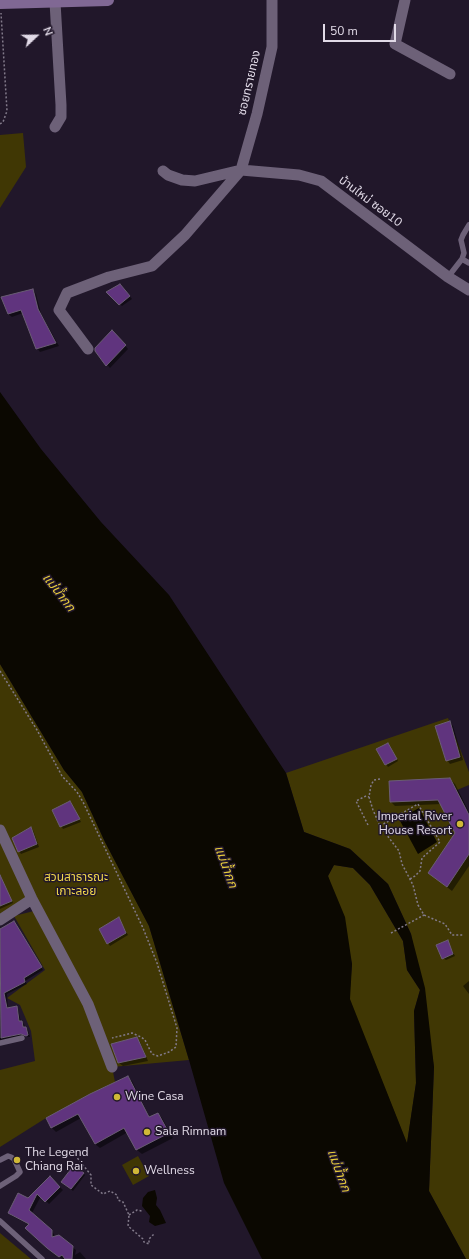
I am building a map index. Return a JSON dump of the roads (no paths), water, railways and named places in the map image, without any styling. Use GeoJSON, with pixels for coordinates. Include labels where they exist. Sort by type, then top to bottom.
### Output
{"type":"FeatureCollection","features":[{"type":"Feature","properties":{"kind":"main road"},"geometry":{"type":"LineString","coordinates":[[0,4],[108,0]]}},
{"type":"Feature","properties":{"kind":"street","name":"ซอยทรายทอง"},"geometry":{"type":"LineString","coordinates":[[241,170],[257,114],[272,47],[272,0]]}},
{"type":"Feature","properties":{"kind":"street"},"geometry":{"type":"LineString","coordinates":[[404,0],[395,44],[450,74]]}},
{"type":"Feature","properties":{"kind":"street"},"geometry":{"type":"LineString","coordinates":[[55,2],[61,105],[61,117],[55,127]]}},
{"type":"Feature","properties":{"kind":"street"},"geometry":{"type":"LineString","coordinates":[[88,349],[59,310],[67,293],[109,277],[152,266],[185,235],[241,170]]}},
{"type":"Feature","properties":{"kind":"street","name":"บ้านใหม่ ซอย10"},"geometry":{"type":"LineString","coordinates":[[163,171],[168,175],[182,180],[195,181],[241,170],[299,175],[321,182],[448,277],[469,290]]}},
{"type":"Feature","properties":{"kind":"street"},"geometry":{"type":"LineString","coordinates":[[0,830],[32,899],[88,1004],[112,1067]]}},
{"type":"Feature","properties":{"kind":"street"},"geometry":{"type":"LineString","coordinates":[[0,920],[32,899]]}},
{"type":"Feature","properties":{"kind":"lane"},"geometry":{"type":"LineString","coordinates":[[448,277],[462,259],[464,253],[461,240],[462,235],[469,225]]}},
{"type":"Feature","properties":{"kind":"lane"},"geometry":{"type":"LineString","coordinates":[[462,259],[469,263]]}},
{"type":"Feature","properties":{"kind":"lane"},"geometry":{"type":"LineString","coordinates":[[0,1043],[22,1038]]}},
{"type":"Feature","properties":{"kind":"lane"},"geometry":{"type":"LineString","coordinates":[[0,1160],[11,1157],[14,1159],[20,1172],[0,1186]]}},
{"type":"Feature","properties":{"kind":"lane"},"geometry":{"type":"LineString","coordinates":[[0,1221],[42,1259]]}},
{"type":"Feature","properties":{"kind":"water","name":"แม่น้ำกก"},"geometry":{"type":"Polygon","coordinates":[[[0,392],[41,449],[101,522],[169,595],[286,773],[304,832],[350,849],[388,884],[411,934],[425,988],[434,1067],[429,1191],[466,1259],[262,1259],[224,1183],[149,926],[105,842],[82,792],[64,770],[0,664],[0,392]],[[334,865],[328,876],[345,917],[352,964],[350,999],[407,1143],[416,1083],[414,1011],[420,990],[407,970],[403,941],[370,885],[353,868],[334,865]]]}},
{"type":"Feature","properties":{"kind":"water"},"geometry":{"type":"Polygon","coordinates":[[[419,808],[437,842],[418,854],[399,819],[419,808]]]}},
{"type":"Feature","properties":{"kind":"water"},"geometry":{"type":"Polygon","coordinates":[[[155,1190],[157,1198],[156,1205],[166,1223],[155,1226],[149,1222],[150,1216],[142,1206],[143,1198],[148,1192],[155,1190]]]}},
{"type":"Feature","properties":{"kind":"place","name":"Imperial River House Resort"},"geometry":{"type":"Point","coordinates":[460,824]}},
{"type":"Feature","properties":{"kind":"place","name":"Wine Casa"},"geometry":{"type":"Point","coordinates":[117,1097]}},
{"type":"Feature","properties":{"kind":"place","name":"Sala Rimnam"},"geometry":{"type":"Point","coordinates":[147,1132]}},
{"type":"Feature","properties":{"kind":"place","name":"The Legend Chiang Rai"},"geometry":{"type":"Point","coordinates":[17,1160]}},
{"type":"Feature","properties":{"kind":"place","name":"Wellness"},"geometry":{"type":"Point","coordinates":[136,1171]}},
{"type":"Feature","properties":{"kind":"park label","name":"สวนสาธารณะ เกาะลอย"},"geometry":{"type":"Point","coordinates":[76,885]}}]}
